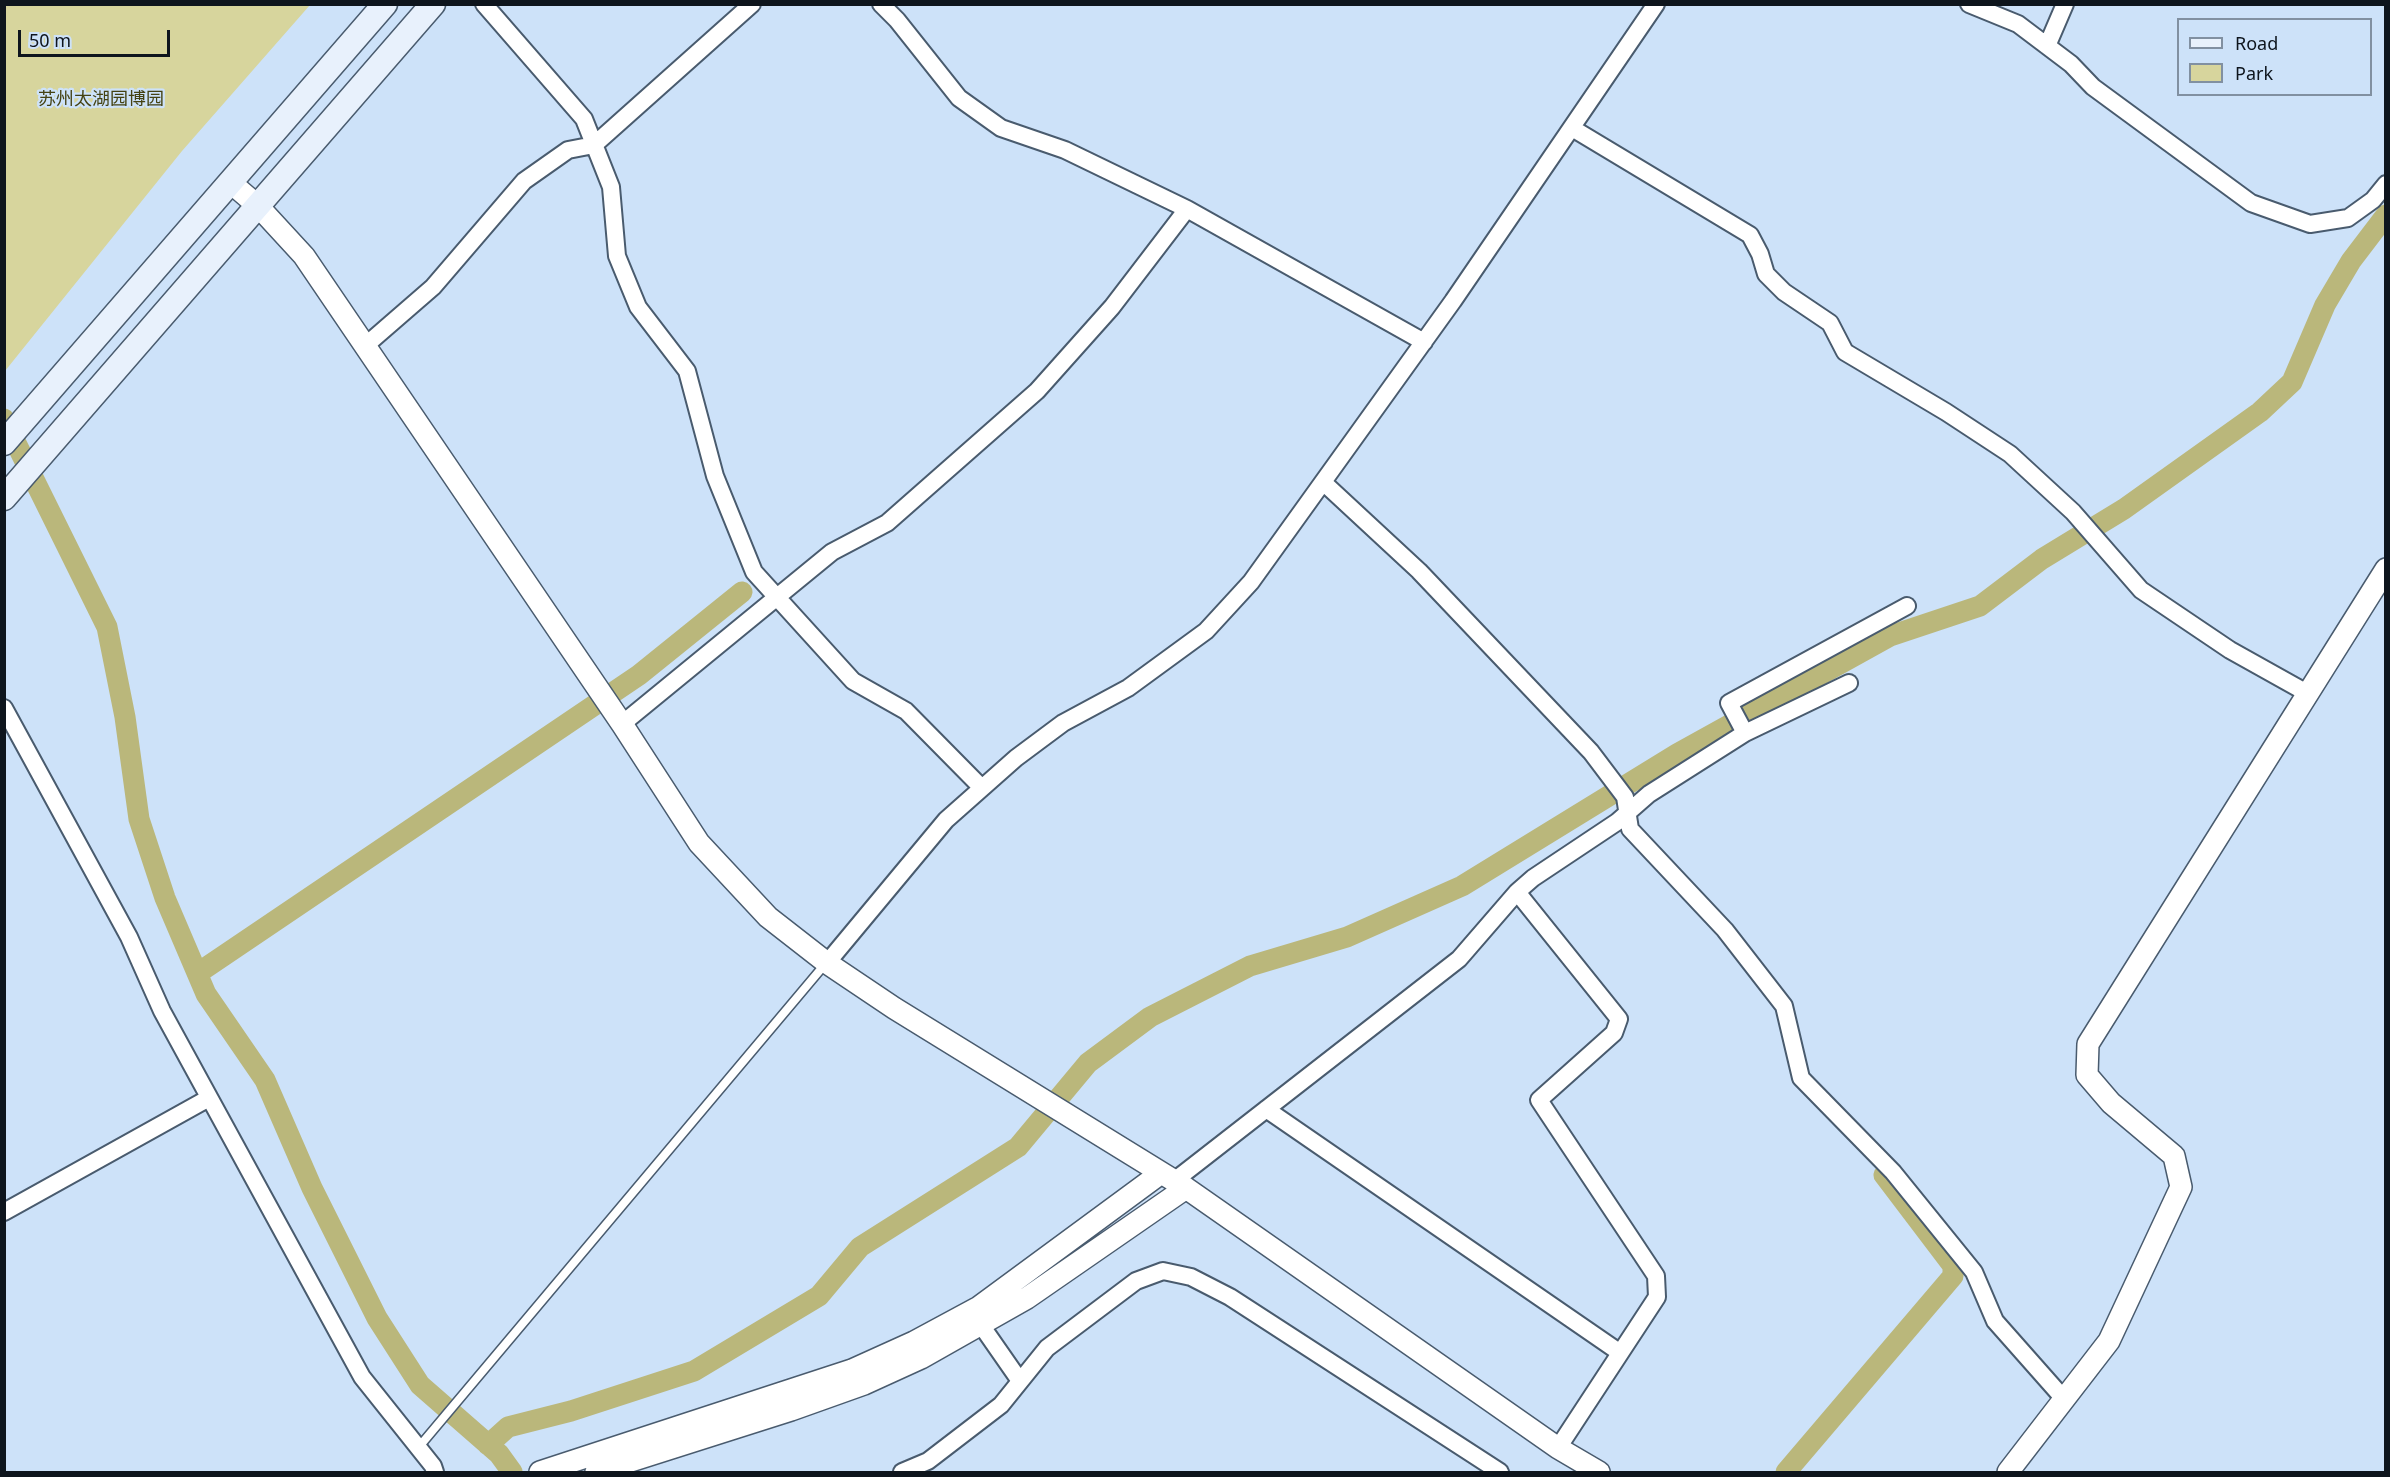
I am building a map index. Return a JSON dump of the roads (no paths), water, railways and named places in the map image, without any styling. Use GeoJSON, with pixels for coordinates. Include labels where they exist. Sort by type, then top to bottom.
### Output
{"type":"FeatureCollection","features":[{"type":"Feature","properties":{"kind":"main road"},"geometry":{"type":"LineString","coordinates":[[4,443],[385,4]]}},
{"type":"Feature","properties":{"kind":"main road"},"geometry":{"type":"LineString","coordinates":[[4,498],[433,4]]}},
{"type":"Feature","properties":{"kind":"street"},"geometry":{"type":"LineString","coordinates":[[484,4],[584,120],[611,187],[617,256],[638,307],[687,371],[715,476],[754,572],[853,681],[906,711],[982,788]]}},
{"type":"Feature","properties":{"kind":"street"},"geometry":{"type":"LineString","coordinates":[[365,346],[433,287],[524,181],[568,150],[594,145],[752,4]]}},
{"type":"Feature","properties":{"kind":"street"},"geometry":{"type":"LineString","coordinates":[[881,4],[897,20],[959,98],[1001,128],[1065,150],[1187,210],[1424,342]]}},
{"type":"Feature","properties":{"kind":"street"},"geometry":{"type":"LineString","coordinates":[[827,963],[946,820],[1016,758],[1063,723],[1128,688],[1206,631],[1251,582],[1424,342],[1656,4]]}},
{"type":"Feature","properties":{"kind":"street"},"geometry":{"type":"LineString","coordinates":[[1969,4],[2018,24],[2071,64],[2093,87],[2251,203],[2310,224],[2348,218],[2373,200],[2385,184]]}},
{"type":"Feature","properties":{"kind":"street"},"geometry":{"type":"LineString","coordinates":[[2047,46],[2065,4]]}},
{"type":"Feature","properties":{"kind":"street"},"geometry":{"type":"LineString","coordinates":[[1572,128],[1750,235],[1760,254],[1766,274],[1784,292],[1830,322],[1845,352],[1946,412],[2010,454],[2073,512],[2141,590],[2230,650],[2307,693]]}},
{"type":"Feature","properties":{"kind":"street"},"geometry":{"type":"LineString","coordinates":[[230,183],[258,206],[304,256],[580,662],[699,843],[768,917],[827,963],[894,1008],[1174,1181],[1558,1448],[1599,1473]]}},
{"type":"Feature","properties":{"kind":"street"},"geometry":{"type":"LineString","coordinates":[[621,723],[832,552],[887,524],[1037,390],[1112,307],[1187,210]]}},
{"type":"Feature","properties":{"kind":"street"},"geometry":{"type":"LineString","coordinates":[[1323,482],[1419,571],[1591,752],[1626,805],[1630,829],[1725,930],[1784,1006],[1801,1078],[1893,1172],[1974,1272],[1995,1321],[2064,1399]]}},
{"type":"Feature","properties":{"kind":"street"},"geometry":{"type":"LineString","coordinates":[[2008,1473],[2109,1341],[2181,1187],[2174,1156],[2111,1103],[2087,1075],[2088,1044],[2385,569]]}},
{"type":"Feature","properties":{"kind":"street"},"geometry":{"type":"LineString","coordinates":[[1744,732],[1729,703],[1907,606]]}},
{"type":"Feature","properties":{"kind":"street"},"geometry":{"type":"LineString","coordinates":[[596,1473],[864,1384],[921,1358],[1027,1298],[1459,959],[1517,892],[1626,805],[1649,794],[1744,732],[1849,683]]}},
{"type":"Feature","properties":{"kind":"street"},"geometry":{"type":"LineString","coordinates":[[4,708],[129,937],[162,1011],[362,1377],[422,1443],[435,1473]]}},
{"type":"Feature","properties":{"kind":"street"},"geometry":{"type":"LineString","coordinates":[[1517,892],[1619,1019],[1614,1033],[1539,1100],[1656,1276],[1657,1297],[1558,1448]]}},
{"type":"Feature","properties":{"kind":"street"},"geometry":{"type":"LineString","coordinates":[[4,1212],[209,1098]]}},
{"type":"Feature","properties":{"kind":"street"},"geometry":{"type":"LineString","coordinates":[[1266,1109],[1619,1352]]}},
{"type":"Feature","properties":{"kind":"street"},"geometry":{"type":"LineString","coordinates":[[540,1473],[852,1370],[914,1342],[979,1307],[1174,1181]]}},
{"type":"Feature","properties":{"kind":"street"},"geometry":{"type":"LineString","coordinates":[[902,1473],[928,1461],[1001,1405],[1047,1348],[1136,1281],[1163,1271],[1191,1277],[1230,1297],[1500,1473]]}},
{"type":"Feature","properties":{"kind":"street"},"geometry":{"type":"LineString","coordinates":[[981,1325],[1020,1381]]}},
{"type":"Feature","properties":{"kind":"lane"},"geometry":{"type":"LineString","coordinates":[[422,1443],[465,1389],[827,963]]}},
{"type":"Feature","properties":{"kind":"waterway"},"geometry":{"type":"LineString","coordinates":[[488,1445],[508,1427],[571,1411],[694,1371],[819,1296],[860,1247],[1018,1147],[1088,1063],[1150,1017],[1250,966],[1347,937],[1462,886],[1677,754],[1890,636],[1980,606],[2042,559],[2124,509],[2260,412],[2292,382],[2325,305],[2351,261],[2386,215]]}},
{"type":"Feature","properties":{"kind":"waterway"},"geometry":{"type":"LineString","coordinates":[[4,419],[107,627],[125,717],[139,819],[165,898],[206,994],[265,1080],[312,1188],[377,1318],[420,1385],[499,1454],[512,1472]]}},
{"type":"Feature","properties":{"kind":"waterway"},"geometry":{"type":"LineString","coordinates":[[198,973],[639,675],[742,592]]}},
{"type":"Feature","properties":{"kind":"waterway"},"geometry":{"type":"LineString","coordinates":[[1786,1472],[1953,1276],[1953,1266],[1884,1175]]}},
{"type":"Feature","properties":{"kind":"park label","name":"苏州太湖园博园"},"geometry":{"type":"Point","coordinates":[101,100]}}]}
